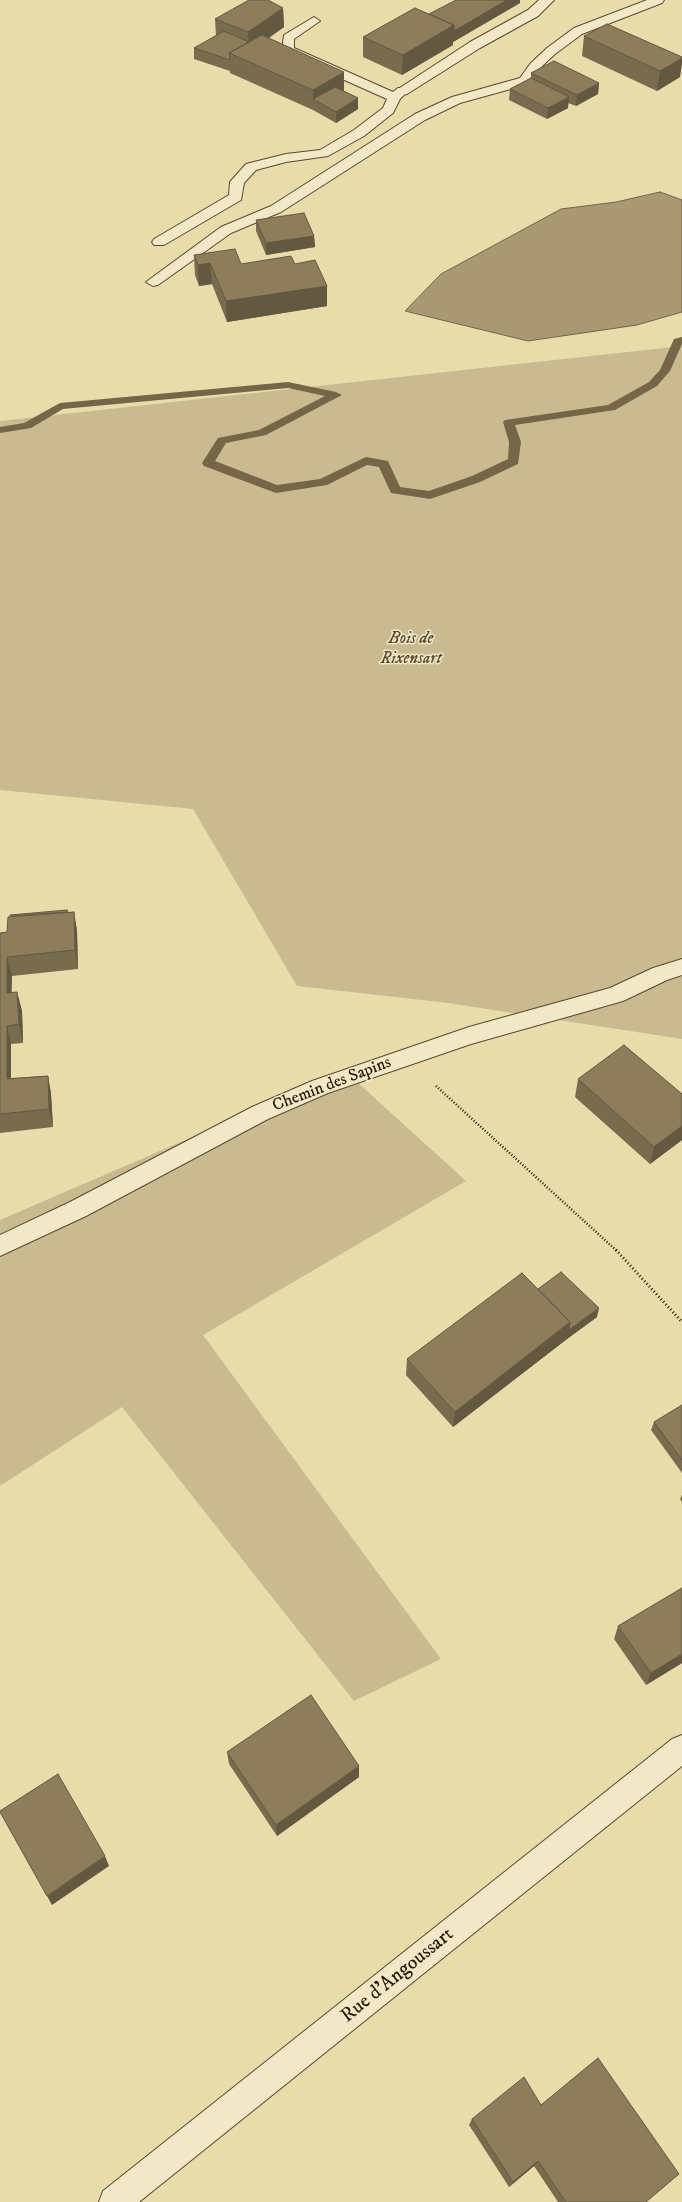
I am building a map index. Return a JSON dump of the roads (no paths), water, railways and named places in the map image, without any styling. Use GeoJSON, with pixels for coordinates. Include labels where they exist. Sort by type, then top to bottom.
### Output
{"type":"FeatureCollection","features":[{"type":"Feature","properties":{"kind":"street"},"geometry":{"type":"LineString","coordinates":[[398,94],[475,45],[533,13],[547,0]]}},
{"type":"Feature","properties":{"kind":"street","name":"Chemin des Sapins"},"geometry":{"type":"LineString","coordinates":[[0,1246],[78,1209],[260,1113],[320,1087],[469,1036],[616,995],[660,974],[682,967]]}},
{"type":"Feature","properties":{"kind":"street","name":"Rue d'Angoussart"},"geometry":{"type":"LineString","coordinates":[[114,2202],[682,1749]]}},
{"type":"Feature","properties":{"kind":"lane"},"geometry":{"type":"LineString","coordinates":[[153,282],[226,230],[256,216],[276,209],[420,116],[456,100],[511,87],[525,81],[534,67],[551,51],[578,31],[658,0]]}},
{"type":"Feature","properties":{"kind":"lane"},"geometry":{"type":"LineString","coordinates":[[159,242],[236,197],[237,182],[251,167],[286,158],[323,153],[358,133],[389,110],[398,94],[288,50],[288,38],[314,21]]}},
{"type":"Feature","properties":{"kind":"waterway"},"geometry":{"type":"LineString","coordinates":[[0,430],[27,426],[60,406],[288,385],[336,395],[262,433],[222,440],[208,463],[276,489],[323,482],[366,461],[384,464],[395,490],[430,495],[476,479],[514,461],[515,442],[509,422],[611,408],[653,384],[665,371],[678,341],[682,340]]}},
{"type":"Feature","properties":{"kind":"park label","name":"Bois de Rixensart"},"geometry":{"type":"Point","coordinates":[411,649]}}]}
